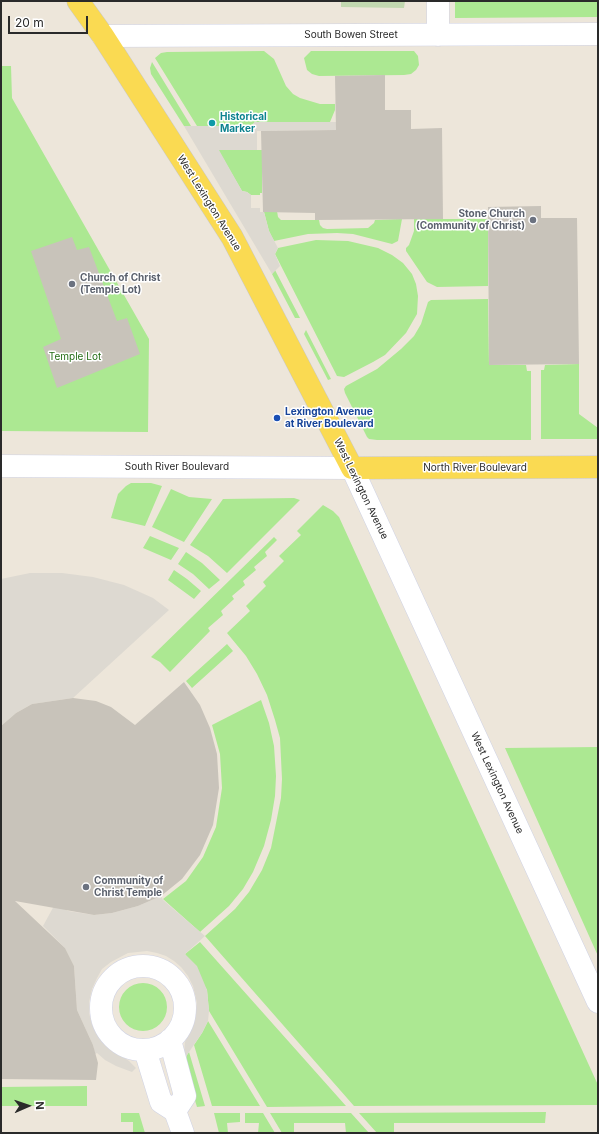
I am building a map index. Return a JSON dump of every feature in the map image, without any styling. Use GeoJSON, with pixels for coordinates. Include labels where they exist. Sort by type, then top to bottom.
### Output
{"type":"FeatureCollection","features":[{"type":"Feature","properties":{"kind":"main road","name":"West Lexington Avenue"},"geometry":{"type":"LineString","coordinates":[[78,1],[103,36],[232,237],[352,468]]}},
{"type":"Feature","properties":{"kind":"main road","name":"North River Boulevard"},"geometry":{"type":"LineString","coordinates":[[352,468],[598,467]]}},
{"type":"Feature","properties":{"kind":"street"},"geometry":{"type":"LineString","coordinates":[[438,1],[438,35]]}},
{"type":"Feature","properties":{"kind":"street","name":"South Bowen Street"},"geometry":{"type":"LineString","coordinates":[[103,36],[598,34]]}},
{"type":"Feature","properties":{"kind":"street","name":"South River Boulevard"},"geometry":{"type":"LineString","coordinates":[[1,466],[352,468]]}},
{"type":"Feature","properties":{"kind":"street","name":"West Lexington Avenue"},"geometry":{"type":"LineString","coordinates":[[352,468],[598,1002]]}},
{"type":"Feature","properties":{"kind":"street"},"geometry":{"type":"LineString","coordinates":[[139,966],[153,967],[165,972],[175,981],[182,992],[185,1005],[184,1019],[178,1031],[170,1040],[158,1047],[145,1050],[131,1048],[118,1041],[108,1031],[102,1018],[102,1004],[105,990],[113,978],[125,970],[139,966]]}},
{"type":"Feature","properties":{"kind":"street"},"geometry":{"type":"LineString","coordinates":[[170,1040],[185,1096],[175,1111]]}},
{"type":"Feature","properties":{"kind":"street"},"geometry":{"type":"LineString","coordinates":[[145,1050],[161,1102],[175,1111],[183,1133]]}},
{"type":"Feature","properties":{"kind":"green space"},"geometry":{"type":"Polygon","coordinates":[[[341,1],[405,1],[404,8],[341,7],[341,1]]]}},
{"type":"Feature","properties":{"kind":"green space"},"geometry":{"type":"Polygon","coordinates":[[[455,1],[598,1],[598,17],[455,18],[455,1]]]}},
{"type":"Feature","properties":{"kind":"green space"},"geometry":{"type":"Polygon","coordinates":[[[264,51],[274,59],[286,86],[293,94],[300,98],[320,104],[335,104],[335,110],[330,122],[255,122],[251,126],[197,126],[155,58],[161,53],[167,52],[264,51]]]}},
{"type":"Feature","properties":{"kind":"green space"},"geometry":{"type":"Polygon","coordinates":[[[311,51],[414,51],[418,56],[419,65],[411,74],[404,75],[319,76],[312,74],[307,70],[304,58],[311,51]]]}},
{"type":"Feature","properties":{"kind":"green space"},"geometry":{"type":"Polygon","coordinates":[[[152,62],[191,126],[184,126],[151,74],[150,68],[152,62]]]}},
{"type":"Feature","properties":{"kind":"green space","name":"Temple Lot"},"geometry":{"type":"Polygon","coordinates":[[[1,66],[11,66],[12,98],[149,339],[148,432],[1,431],[1,66]]]}},
{"type":"Feature","properties":{"kind":"green space"},"geometry":{"type":"Polygon","coordinates":[[[218,150],[262,150],[262,193],[260,193],[260,195],[251,195],[242,191],[218,150]]]}},
{"type":"Feature","properties":{"kind":"green space"},"geometry":{"type":"Polygon","coordinates":[[[277,211],[278,217],[281,220],[319,220],[320,225],[327,229],[368,228],[374,223],[375,220],[402,219],[398,241],[392,244],[353,234],[337,233],[308,234],[274,241],[269,231],[264,212],[277,211]]]}},
{"type":"Feature","properties":{"kind":"green space"},"geometry":{"type":"Polygon","coordinates":[[[414,219],[488,219],[488,286],[437,287],[427,282],[406,251],[414,231],[414,219]]]}},
{"type":"Feature","properties":{"kind":"green space"},"geometry":{"type":"Polygon","coordinates":[[[316,240],[348,241],[378,248],[392,255],[403,263],[412,274],[416,284],[418,296],[417,314],[406,333],[385,355],[344,377],[337,376],[275,254],[278,248],[316,240]]]}},
{"type":"Feature","properties":{"kind":"green space"},"geometry":{"type":"Polygon","coordinates":[[[275,270],[300,318],[295,318],[272,274],[275,270]]]}},
{"type":"Feature","properties":{"kind":"green space"},"geometry":{"type":"Polygon","coordinates":[[[488,299],[489,365],[526,365],[527,371],[531,371],[531,440],[369,439],[345,393],[344,389],[346,386],[377,369],[414,336],[421,324],[428,302],[431,300],[488,299]]]}},
{"type":"Feature","properties":{"kind":"green space"},"geometry":{"type":"Polygon","coordinates":[[[306,330],[331,379],[328,380],[304,334],[306,330]]]}},
{"type":"Feature","properties":{"kind":"green space"},"geometry":{"type":"Polygon","coordinates":[[[579,364],[579,414],[598,428],[598,439],[541,439],[541,370],[544,370],[545,365],[579,364]]]}},
{"type":"Feature","properties":{"kind":"green space"},"geometry":{"type":"Polygon","coordinates":[[[131,483],[151,483],[162,486],[145,526],[111,518],[118,494],[131,483]]]}},
{"type":"Feature","properties":{"kind":"green space"},"geometry":{"type":"Polygon","coordinates":[[[171,489],[189,497],[212,499],[184,542],[152,527],[171,489]]]}},
{"type":"Feature","properties":{"kind":"green space"},"geometry":{"type":"Polygon","coordinates":[[[294,498],[300,500],[227,573],[208,556],[190,545],[223,499],[294,498]]]}},
{"type":"Feature","properties":{"kind":"green space"},"geometry":{"type":"Polygon","coordinates":[[[323,505],[339,517],[598,1085],[598,1105],[354,1106],[205,936],[235,909],[249,892],[262,870],[271,848],[281,798],[282,779],[280,738],[267,695],[246,656],[227,633],[250,611],[246,606],[266,586],[263,582],[284,561],[279,556],[301,535],[297,531],[323,505]]]}},
{"type":"Feature","properties":{"kind":"green space"},"geometry":{"type":"Polygon","coordinates":[[[150,536],[179,548],[171,560],[143,548],[150,536]]]}},
{"type":"Feature","properties":{"kind":"green space"},"geometry":{"type":"Polygon","coordinates":[[[274,537],[277,540],[265,552],[267,556],[254,567],[256,570],[243,581],[245,585],[232,596],[234,599],[221,611],[223,615],[208,628],[210,631],[170,672],[160,662],[151,657],[274,537]]]}},
{"type":"Feature","properties":{"kind":"green space"},"geometry":{"type":"Polygon","coordinates":[[[186,552],[202,563],[220,580],[209,589],[193,574],[178,564],[186,552]]]}},
{"type":"Feature","properties":{"kind":"green space"},"geometry":{"type":"Polygon","coordinates":[[[174,570],[201,591],[194,599],[168,580],[174,570]]]}},
{"type":"Feature","properties":{"kind":"green space"},"geometry":{"type":"Polygon","coordinates":[[[227,644],[233,651],[192,688],[186,681],[227,644]]]}},
{"type":"Feature","properties":{"kind":"green space"},"geometry":{"type":"Polygon","coordinates":[[[261,700],[269,723],[274,746],[276,776],[275,796],[271,820],[264,846],[253,872],[243,889],[229,906],[200,932],[163,899],[186,881],[203,857],[216,827],[222,788],[220,754],[212,725],[261,700]]]}},
{"type":"Feature","properties":{"kind":"green space"},"geometry":{"type":"Polygon","coordinates":[[[598,747],[598,956],[505,748],[598,747]]]}},
{"type":"Feature","properties":{"kind":"green space"},"geometry":{"type":"Polygon","coordinates":[[[200,942],[346,1106],[267,1107],[209,1011],[207,990],[185,954],[200,942]]]}},
{"type":"Feature","properties":{"kind":"green space"},"geometry":{"type":"Polygon","coordinates":[[[138,983],[148,983],[160,990],[167,1002],[167,1012],[160,1024],[148,1031],[138,1031],[130,1027],[123,1020],[119,1012],[119,1002],[123,994],[130,987],[138,983]]]}},
{"type":"Feature","properties":{"kind":"green space"},"geometry":{"type":"Polygon","coordinates":[[[208,1021],[260,1106],[212,1106],[194,1045],[208,1021]]]}},
{"type":"Feature","properties":{"kind":"green space"},"geometry":{"type":"Polygon","coordinates":[[[189,1052],[205,1106],[197,1107],[183,1061],[189,1052]]]}},
{"type":"Feature","properties":{"kind":"green space"},"geometry":{"type":"Polygon","coordinates":[[[87,1086],[87,1106],[1,1106],[1,1087],[87,1086]]]}},
{"type":"Feature","properties":{"kind":"green space"},"geometry":{"type":"Polygon","coordinates":[[[546,1112],[545,1123],[394,1123],[394,1133],[377,1133],[359,1113],[546,1112]]]}},
{"type":"Feature","properties":{"kind":"green space"},"geometry":{"type":"Polygon","coordinates":[[[121,1113],[139,1113],[145,1133],[133,1133],[133,1122],[121,1122],[121,1113]]]}},
{"type":"Feature","properties":{"kind":"green space"},"geometry":{"type":"Polygon","coordinates":[[[214,1113],[240,1113],[240,1122],[227,1123],[228,1133],[219,1133],[214,1113]]]}},
{"type":"Feature","properties":{"kind":"green space"},"geometry":{"type":"Polygon","coordinates":[[[245,1113],[263,1113],[275,1133],[258,1133],[259,1123],[245,1123],[245,1113]]]}},
{"type":"Feature","properties":{"kind":"green space"},"geometry":{"type":"Polygon","coordinates":[[[270,1113],[351,1113],[369,1133],[346,1133],[345,1123],[294,1123],[294,1133],[282,1133],[270,1113]]]}},
{"type":"Feature","properties":{"kind":"shaded area"},"geometry":{"type":"Polygon","coordinates":[[[255,122],[342,122],[361,130],[257,131],[257,150],[219,150],[242,191],[251,195],[251,208],[260,208],[260,212],[264,212],[269,231],[278,248],[275,254],[280,266],[272,274],[184,126],[251,126],[255,122]]]}},
{"type":"Feature","properties":{"kind":"shaded area"},"geometry":{"type":"Polygon","coordinates":[[[30,573],[62,573],[93,577],[124,585],[153,598],[169,610],[73,698],[32,704],[16,713],[1,726],[1,579],[30,573]]]}},
{"type":"Feature","properties":{"kind":"shaded area"},"geometry":{"type":"Polygon","coordinates":[[[161,896],[163,900],[205,936],[185,954],[197,966],[207,990],[209,1011],[208,1021],[202,1033],[187,1055],[186,1060],[184,1052],[185,1042],[195,1021],[197,1003],[193,986],[188,976],[181,967],[166,956],[147,951],[128,953],[111,962],[102,969],[92,989],[89,1002],[89,1013],[97,1034],[103,1042],[136,1068],[132,1072],[116,1066],[105,1060],[97,1053],[95,1054],[93,1045],[77,1010],[74,966],[65,948],[43,926],[55,904],[68,911],[94,915],[112,913],[138,906],[161,896]]]}},
{"type":"Feature","properties":{"kind":"building"},"geometry":{"type":"Polygon","coordinates":[[[385,75],[385,110],[411,110],[411,129],[442,128],[443,219],[315,220],[315,213],[263,212],[261,131],[336,130],[335,76],[385,75]]]}},
{"type":"Feature","properties":{"kind":"building"},"geometry":{"type":"Polygon","coordinates":[[[541,206],[541,218],[577,218],[579,364],[489,365],[488,207],[541,206]]]}},
{"type":"Feature","properties":{"kind":"building","name":"Church of Christ (Temple Lot)"},"geometry":{"type":"Polygon","coordinates":[[[72,237],[77,250],[89,247],[117,321],[127,318],[140,354],[57,388],[43,347],[61,339],[31,251],[72,237]]]}},
{"type":"Feature","properties":{"kind":"building","name":"Community of Christ Temple"},"geometry":{"type":"Polygon","coordinates":[[[184,682],[200,705],[210,728],[217,754],[219,788],[213,825],[200,855],[182,879],[161,896],[138,906],[112,913],[94,915],[15,901],[65,948],[74,966],[77,1010],[93,1045],[98,1063],[96,1080],[1,1079],[1,726],[16,713],[32,704],[73,698],[96,701],[111,707],[135,725],[184,682]]]}},
{"type":"Feature","properties":{"kind":"place","name":"Historical Marker"},"geometry":{"type":"Point","coordinates":[212,123]}},
{"type":"Feature","properties":{"kind":"place","name":"Stone Church (Community of Christ)"},"geometry":{"type":"Point","coordinates":[533,220]}},
{"type":"Feature","properties":{"kind":"place","name":"Church of Christ (Temple Lot)"},"geometry":{"type":"Point","coordinates":[72,284]}},
{"type":"Feature","properties":{"kind":"place","name":"Lexington Avenue at River Boulevard"},"geometry":{"type":"Point","coordinates":[277,418]}},
{"type":"Feature","properties":{"kind":"place","name":"Community of Christ Temple"},"geometry":{"type":"Point","coordinates":[86,887]}}]}
